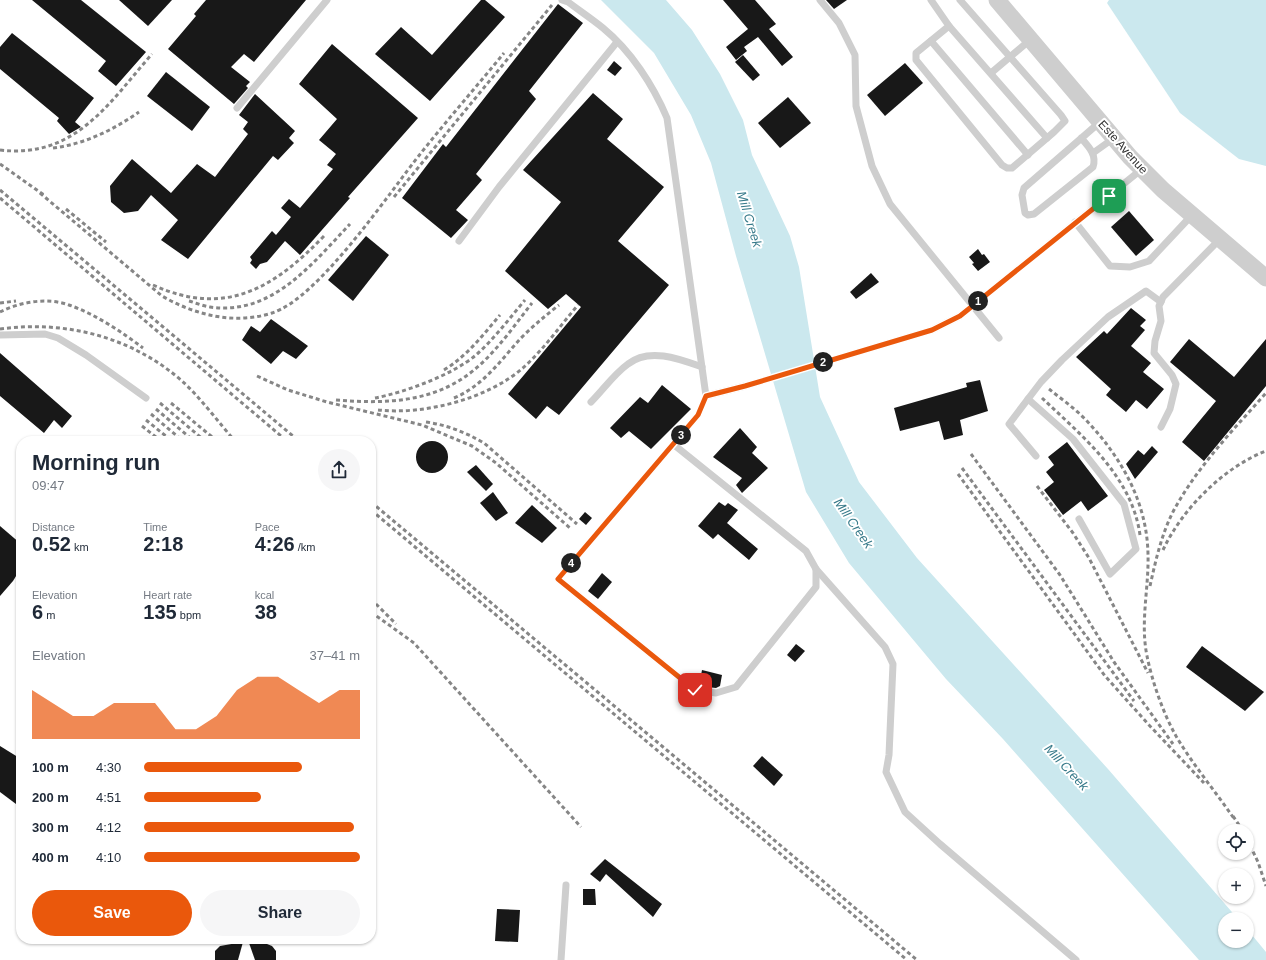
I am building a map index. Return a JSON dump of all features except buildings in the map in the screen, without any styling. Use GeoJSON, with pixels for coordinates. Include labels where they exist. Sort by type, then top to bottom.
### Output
{"type":"FeatureCollection","features":[{"type":"Feature","properties":{"kind":"street","name":"Este Avenue"},"geometry":{"type":"LineString","coordinates":[[996,0],[1142,169],[1163,190],[1266,278]]}},
{"type":"Feature","properties":{"kind":"lane"},"geometry":{"type":"LineString","coordinates":[[237,108],[328,0]]}},
{"type":"Feature","properties":{"kind":"lane"},"geometry":{"type":"LineString","coordinates":[[562,0],[568,2],[604,29],[638,65],[658,97],[667,118],[706,396],[698,415],[558,579],[695,690],[716,694],[736,686],[816,587],[816,569]]}},
{"type":"Feature","properties":{"kind":"lane"},"geometry":{"type":"LineString","coordinates":[[820,0],[839,23],[855,55],[856,106],[872,166],[890,204],[999,338]]}},
{"type":"Feature","properties":{"kind":"lane"},"geometry":{"type":"LineString","coordinates":[[931,0],[949,26],[1047,138]]}},
{"type":"Feature","properties":{"kind":"lane"},"geometry":{"type":"LineString","coordinates":[[949,26],[916,53],[916,60],[1002,165],[1007,168],[1012,168],[1065,121],[960,0]]}},
{"type":"Feature","properties":{"kind":"lane"},"geometry":{"type":"LineString","coordinates":[[990,73],[1030,40]]}},
{"type":"Feature","properties":{"kind":"lane"},"geometry":{"type":"LineString","coordinates":[[931,41],[1028,155]]}},
{"type":"Feature","properties":{"kind":"lane"},"geometry":{"type":"LineString","coordinates":[[459,241],[499,187],[617,42]]}},
{"type":"Feature","properties":{"kind":"lane"},"geometry":{"type":"LineString","coordinates":[[1081,138],[1093,153],[1095,162],[1093,167],[1034,214],[1028,215],[1025,213],[1022,195],[1024,188],[1081,138],[1100,122]]}},
{"type":"Feature","properties":{"kind":"lane"},"geometry":{"type":"LineString","coordinates":[[1093,153],[1114,138]]}},
{"type":"Feature","properties":{"kind":"lane"},"geometry":{"type":"LineString","coordinates":[[706,396],[745,386],[932,330],[960,316],[1142,169]]}},
{"type":"Feature","properties":{"kind":"lane"},"geometry":{"type":"LineString","coordinates":[[1075,222],[1110,266],[1130,268],[1149,261],[1192,215]]}},
{"type":"Feature","properties":{"kind":"lane"},"geometry":{"type":"LineString","coordinates":[[1161,427],[1170,409],[1176,384],[1172,375],[1154,352],[1154,341],[1161,321],[1159,306],[1163,297],[1220,239]]}},
{"type":"Feature","properties":{"kind":"lane"},"geometry":{"type":"LineString","coordinates":[[1036,456],[1009,424],[1041,382],[1108,317],[1146,291],[1161,302]]}},
{"type":"Feature","properties":{"kind":"lane"},"geometry":{"type":"LineString","coordinates":[[0,335],[45,334],[58,338],[86,355],[146,398]]}},
{"type":"Feature","properties":{"kind":"lane"},"geometry":{"type":"LineString","coordinates":[[591,402],[628,364],[637,359],[650,356],[674,358],[702,367]]}},
{"type":"Feature","properties":{"kind":"lane"},"geometry":{"type":"LineString","coordinates":[[1028,399],[1073,439],[1124,504],[1136,549],[1110,574],[1079,519]]}},
{"type":"Feature","properties":{"kind":"lane"},"geometry":{"type":"LineString","coordinates":[[673,444],[806,551],[816,569],[885,647],[893,664],[889,755],[886,772],[905,812],[940,844],[1076,960]]}},
{"type":"Feature","properties":{"kind":"lane"},"geometry":{"type":"LineString","coordinates":[[561,960],[566,885]]}},
{"type":"Feature","properties":{"kind":"water","name":"Mill Creek"},"geometry":{"type":"Polygon","coordinates":[[[601,0],[666,0],[692,30],[720,74],[743,120],[752,155],[790,236],[799,267],[820,397],[859,482],[917,558],[1108,769],[1218,896],[1218,904],[1225,904],[1232,912],[1218,912],[1218,948],[1254,948],[1254,937],[1266,952],[1266,960],[1199,960],[1003,739],[946,679],[849,563],[806,492],[736,256],[711,163],[691,115],[654,53],[601,0]]]}},
{"type":"Feature","properties":{"kind":"water"},"geometry":{"type":"Polygon","coordinates":[[[1109,0],[1266,0],[1266,166],[1239,159],[1180,113],[1107,3],[1109,0]]]}},
{"type":"Feature","properties":{"kind":"railway"},"geometry":{"type":"LineString","coordinates":[[394,197],[552,5]]}},
{"type":"Feature","properties":{"kind":"railway"},"geometry":{"type":"LineString","coordinates":[[40,193],[162,296],[175,303],[201,313],[229,318],[243,318],[272,313],[291,303],[311,287],[331,266],[372,217],[431,140],[504,53]]}},
{"type":"Feature","properties":{"kind":"railway"},"geometry":{"type":"LineString","coordinates":[[0,150],[26,150],[49,146],[70,136],[88,124],[105,108],[152,54]]}},
{"type":"Feature","properties":{"kind":"railway"},"geometry":{"type":"LineString","coordinates":[[53,148],[87,140],[119,125],[139,112]]}},
{"type":"Feature","properties":{"kind":"railway"},"geometry":{"type":"LineString","coordinates":[[0,164],[44,195]]}},
{"type":"Feature","properties":{"kind":"railway"},"geometry":{"type":"LineString","coordinates":[[0,190],[293,436]]}},
{"type":"Feature","properties":{"kind":"railway"},"geometry":{"type":"LineString","coordinates":[[0,198],[281,436]]}},
{"type":"Feature","properties":{"kind":"railway"},"geometry":{"type":"LineString","coordinates":[[66,209],[106,242]]}},
{"type":"Feature","properties":{"kind":"railway"},"geometry":{"type":"LineString","coordinates":[[189,301],[210,307],[232,308],[253,303],[272,295],[289,284],[305,270],[350,224]]}},
{"type":"Feature","properties":{"kind":"railway"},"geometry":{"type":"LineString","coordinates":[[153,285],[179,294],[204,299],[226,298],[247,292],[267,283],[287,270],[325,235]]}},
{"type":"Feature","properties":{"kind":"railway"},"geometry":{"type":"LineString","coordinates":[[375,398],[400,392],[428,382],[442,376],[466,362],[476,355],[489,342],[525,300]]}},
{"type":"Feature","properties":{"kind":"railway"},"geometry":{"type":"LineString","coordinates":[[0,303],[16,301]]}},
{"type":"Feature","properties":{"kind":"railway"},"geometry":{"type":"LineString","coordinates":[[0,312],[25,303],[43,301],[52,301],[69,305],[98,318],[143,348]]}},
{"type":"Feature","properties":{"kind":"railway"},"geometry":{"type":"LineString","coordinates":[[336,400],[373,402],[408,399],[426,395],[459,381],[474,370],[490,355],[532,303]]}},
{"type":"Feature","properties":{"kind":"railway"},"geometry":{"type":"LineString","coordinates":[[454,398],[474,387],[483,380],[521,338],[559,305]]}},
{"type":"Feature","properties":{"kind":"railway"},"geometry":{"type":"LineString","coordinates":[[378,410],[416,410],[435,407],[474,396],[493,388],[524,367],[545,345],[578,305]]}},
{"type":"Feature","properties":{"kind":"railway"},"geometry":{"type":"LineString","coordinates":[[444,370],[467,352],[500,315]]}},
{"type":"Feature","properties":{"kind":"railway"},"geometry":{"type":"LineString","coordinates":[[0,329],[49,327],[73,330],[97,335],[142,353],[163,366],[189,387],[231,436]]}},
{"type":"Feature","properties":{"kind":"railway"},"geometry":{"type":"LineString","coordinates":[[257,376],[288,390],[327,402],[422,425],[472,446],[496,463],[570,528]]}},
{"type":"Feature","properties":{"kind":"railway"},"geometry":{"type":"LineString","coordinates":[[1049,389],[1080,414],[1097,432],[1120,463],[1137,497],[1143,516],[1148,554],[1144,630],[1145,643],[1155,686],[1162,707],[1176,736],[1235,820]]}},
{"type":"Feature","properties":{"kind":"railway"},"geometry":{"type":"LineString","coordinates":[[1150,586],[1166,527],[1184,492],[1229,434],[1266,393]]}},
{"type":"Feature","properties":{"kind":"railway"},"geometry":{"type":"LineString","coordinates":[[1042,398],[1088,442],[1116,476],[1127,494],[1135,514],[1140,535]]}},
{"type":"Feature","properties":{"kind":"railway"},"geometry":{"type":"LineString","coordinates":[[160,403],[199,436]]}},
{"type":"Feature","properties":{"kind":"railway"},"geometry":{"type":"LineString","coordinates":[[171,403],[211,436]]}},
{"type":"Feature","properties":{"kind":"railway"},"geometry":{"type":"LineString","coordinates":[[156,409],[188,436]]}},
{"type":"Feature","properties":{"kind":"railway"},"geometry":{"type":"LineString","coordinates":[[151,414],[177,436]]}},
{"type":"Feature","properties":{"kind":"railway"},"geometry":{"type":"LineString","coordinates":[[146,420],[166,436]]}},
{"type":"Feature","properties":{"kind":"railway"},"geometry":{"type":"LineString","coordinates":[[426,422],[456,430],[484,443],[577,524]]}},
{"type":"Feature","properties":{"kind":"railway"},"geometry":{"type":"LineString","coordinates":[[142,426],[155,436]]}},
{"type":"Feature","properties":{"kind":"railway"},"geometry":{"type":"LineString","coordinates":[[1163,550],[1181,519],[1206,491],[1235,467],[1266,451]]}},
{"type":"Feature","properties":{"kind":"railway"},"geometry":{"type":"LineString","coordinates":[[971,454],[1060,575],[1114,662],[1173,744]]}},
{"type":"Feature","properties":{"kind":"railway"},"geometry":{"type":"LineString","coordinates":[[962,468],[1134,701]]}},
{"type":"Feature","properties":{"kind":"railway"},"geometry":{"type":"LineString","coordinates":[[958,474],[1105,676],[1204,783]]}},
{"type":"Feature","properties":{"kind":"railway"},"geometry":{"type":"LineString","coordinates":[[1037,486],[1073,533],[1089,558],[1148,673]]}},
{"type":"Feature","properties":{"kind":"railway"},"geometry":{"type":"LineString","coordinates":[[376,506],[917,960]]}},
{"type":"Feature","properties":{"kind":"railway"},"geometry":{"type":"LineString","coordinates":[[376,514],[907,960]]}},
{"type":"Feature","properties":{"kind":"railway"},"geometry":{"type":"LineString","coordinates":[[376,604],[396,624]]}},
{"type":"Feature","properties":{"kind":"railway"},"geometry":{"type":"LineString","coordinates":[[376,616],[414,643],[581,827]]}},
{"type":"Feature","properties":{"kind":"railway"},"geometry":{"type":"LineString","coordinates":[[1233,816],[1238,824]]}},
{"type":"Feature","properties":{"kind":"railway"},"geometry":{"type":"LineString","coordinates":[[1254,854],[1266,886]]}},
{"type":"Feature","properties":{"kind":"route"},"geometry":{"type":"LineString","coordinates":[[695,690],[558,579],[698,415],[706,396],[745,386],[932,330],[960,316],[1109,196]]}}]}
